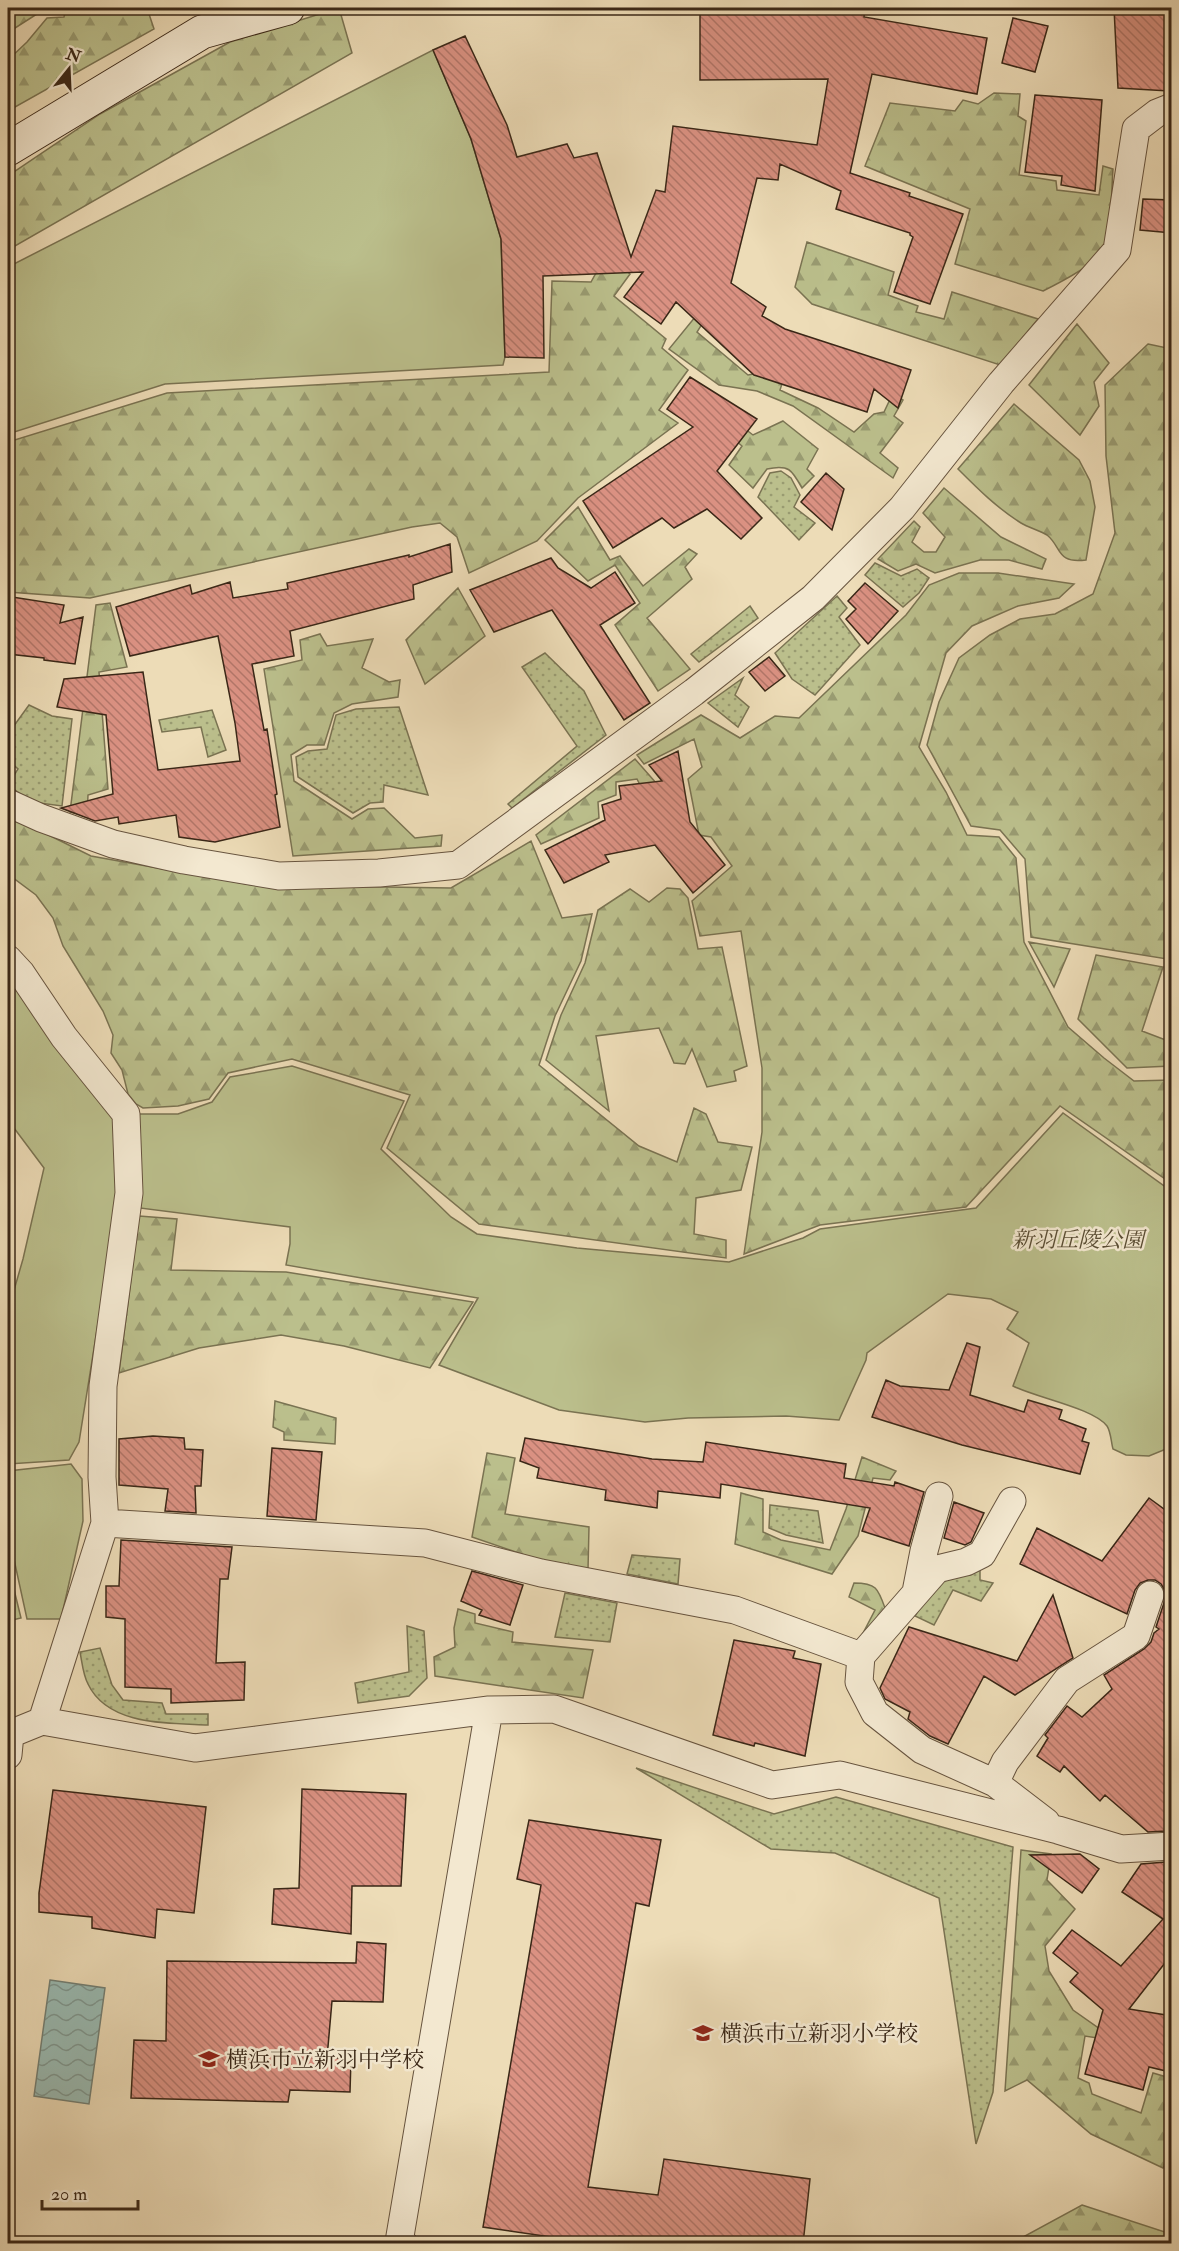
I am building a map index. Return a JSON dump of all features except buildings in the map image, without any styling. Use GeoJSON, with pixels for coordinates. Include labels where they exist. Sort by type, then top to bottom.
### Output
{"type":"FeatureCollection","features":[{"type":"Feature","properties":{"kind":"main road"},"geometry":{"type":"LineString","coordinates":[[8,149],[202,32],[288,8]]}},
{"type":"Feature","properties":{"kind":"street"},"geometry":{"type":"LineString","coordinates":[[8,803],[41,818],[113,844],[183,860],[279,876],[380,873],[458,865],[694,692],[813,598],[902,508],[1001,384],[1117,250],[1136,129],[1156,113],[1172,107]]}},
{"type":"Feature","properties":{"kind":"street"},"geometry":{"type":"LineString","coordinates":[[8,959],[21,973],[64,1037],[126,1114],[129,1193],[120,1245],[103,1386],[102,1477],[105,1523],[42,1721]]}},
{"type":"Feature","properties":{"kind":"street"},"geometry":{"type":"LineString","coordinates":[[916,1593],[924,1551],[939,1496]]}},
{"type":"Feature","properties":{"kind":"street"},"geometry":{"type":"LineString","coordinates":[[1011,1501],[982,1554],[966,1562],[937,1569],[861,1656],[859,1682],[874,1713],[922,1750],[995,1783],[1058,1830]]}},
{"type":"Feature","properties":{"kind":"street"},"geometry":{"type":"LineString","coordinates":[[105,1523],[425,1543],[541,1573],[735,1610],[861,1656]]}},
{"type":"Feature","properties":{"kind":"street"},"geometry":{"type":"LineString","coordinates":[[995,1783],[1005,1762],[1067,1680],[1136,1636],[1150,1595]]}},
{"type":"Feature","properties":{"kind":"street"},"geometry":{"type":"LineString","coordinates":[[8,1755],[10,1734],[42,1721],[195,1748],[489,1710],[554,1709],[772,1785],[840,1775],[1058,1830],[1121,1849],[1172,1845]]}},
{"type":"Feature","properties":{"kind":"street"},"geometry":{"type":"LineString","coordinates":[[404,2244],[399,2242],[489,1710]]}},
{"type":"Feature","properties":{"kind":"green space"},"geometry":{"type":"Polygon","coordinates":[[[8,8],[38,8],[37,14],[12,30],[8,30],[8,8]]]}},
{"type":"Feature","properties":{"kind":"green space"},"geometry":{"type":"Polygon","coordinates":[[[66,8],[147,8],[154,29],[8,111],[8,60],[47,18],[64,17],[66,8]]]}},
{"type":"Feature","properties":{"kind":"green space"},"geometry":{"type":"Polygon","coordinates":[[[339,8],[352,53],[8,250],[8,176],[100,114],[230,42],[339,8]]]}},
{"type":"Feature","properties":{"kind":"green space"},"geometry":{"type":"Polygon","coordinates":[[[433,50],[471,139],[501,239],[505,357],[503,365],[165,384],[8,434],[8,267],[433,50]]]}},
{"type":"Feature","properties":{"kind":"green space"},"geometry":{"type":"Polygon","coordinates":[[[994,93],[1020,94],[1018,116],[1026,121],[1019,175],[1056,181],[1057,190],[1099,195],[1103,166],[1113,169],[1109,226],[1103,248],[1088,266],[1043,291],[955,264],[970,209],[865,166],[890,103],[955,111],[963,100],[978,104],[994,93]]]}},
{"type":"Feature","properties":{"kind":"green space"},"geometry":{"type":"Polygon","coordinates":[[[807,242],[894,272],[888,295],[918,306],[916,312],[944,319],[952,292],[1038,319],[1000,365],[812,304],[795,287],[807,242]]]}},
{"type":"Feature","properties":{"kind":"green space"},"geometry":{"type":"Polygon","coordinates":[[[607,253],[630,274],[614,296],[666,339],[662,348],[688,370],[659,410],[678,423],[578,498],[537,541],[469,573],[457,537],[440,523],[412,527],[90,598],[8,592],[8,442],[167,393],[549,372],[552,281],[591,282],[607,253]]]}},
{"type":"Feature","properties":{"kind":"green space"},"geometry":{"type":"Polygon","coordinates":[[[700,311],[707,316],[697,332],[748,375],[787,368],[780,390],[818,408],[854,432],[874,414],[884,412],[893,393],[903,400],[894,416],[903,423],[880,453],[898,468],[893,478],[793,406],[757,391],[719,385],[669,349],[700,311]]]}},
{"type":"Feature","properties":{"kind":"green space"},"geometry":{"type":"Polygon","coordinates":[[[1077,324],[1109,363],[1094,382],[1099,406],[1080,435],[1029,385],[1077,324]]]}},
{"type":"Feature","properties":{"kind":"green space"},"geometry":{"type":"Polygon","coordinates":[[[1148,344],[1172,349],[1172,942],[1167,959],[1031,937],[1025,859],[1000,830],[971,826],[927,745],[939,702],[959,658],[990,635],[1020,619],[1055,614],[1093,594],[1115,533],[1106,456],[1105,385],[1148,344]]]}},
{"type":"Feature","properties":{"kind":"green space"},"geometry":{"type":"Polygon","coordinates":[[[1014,404],[1079,460],[1090,481],[1095,507],[1086,560],[1076,561],[1064,557],[1047,535],[1024,525],[1004,511],[958,469],[1014,404]]]}},
{"type":"Feature","properties":{"kind":"green space"},"geometry":{"type":"Polygon","coordinates":[[[783,421],[818,449],[807,469],[814,476],[802,488],[789,470],[780,467],[767,469],[753,488],[729,465],[742,446],[724,430],[736,422],[753,435],[783,421]]]}},
{"type":"Feature","properties":{"kind":"green space"},"geometry":{"type":"Polygon","coordinates":[[[781,471],[791,478],[800,495],[794,507],[815,523],[799,540],[758,497],[770,473],[781,471]]]}},
{"type":"Feature","properties":{"kind":"green space"},"geometry":{"type":"Polygon","coordinates":[[[944,488],[1001,537],[1046,559],[1042,569],[1009,560],[980,560],[935,573],[916,564],[898,571],[878,559],[914,521],[920,527],[912,542],[924,552],[936,552],[945,537],[923,513],[944,488]]]}},
{"type":"Feature","properties":{"kind":"green space"},"geometry":{"type":"Polygon","coordinates":[[[578,507],[610,560],[620,556],[643,586],[689,549],[697,554],[685,567],[692,579],[647,618],[690,669],[658,691],[615,625],[640,603],[615,565],[588,581],[545,540],[578,507]]]}},
{"type":"Feature","properties":{"kind":"green space"},"geometry":{"type":"Polygon","coordinates":[[[875,563],[901,576],[917,569],[929,578],[919,593],[903,607],[865,575],[875,563]]]}},
{"type":"Feature","properties":{"kind":"green space"},"geometry":{"type":"Polygon","coordinates":[[[959,573],[998,573],[1074,584],[1059,598],[1018,606],[972,626],[946,653],[919,747],[946,792],[967,835],[999,837],[1016,858],[1024,942],[1068,1027],[1134,1081],[1171,1080],[1171,1183],[1060,1106],[966,1207],[820,1225],[744,1254],[762,1132],[762,1068],[741,931],[700,936],[692,901],[732,866],[711,837],[699,835],[688,779],[702,767],[694,739],[644,764],[637,755],[701,715],[740,738],[775,716],[799,718],[906,615],[929,585],[959,573]]]}},
{"type":"Feature","properties":{"kind":"green space"},"geometry":{"type":"Polygon","coordinates":[[[458,588],[485,636],[425,684],[406,640],[458,588]]]}},
{"type":"Feature","properties":{"kind":"green space"},"geometry":{"type":"Polygon","coordinates":[[[837,596],[847,608],[839,617],[860,645],[815,695],[792,679],[775,653],[837,596]]]}},
{"type":"Feature","properties":{"kind":"green space"},"geometry":{"type":"Polygon","coordinates":[[[110,603],[127,667],[99,672],[108,789],[88,795],[87,816],[70,812],[96,605],[110,603]]]}},
{"type":"Feature","properties":{"kind":"green space"},"geometry":{"type":"Polygon","coordinates":[[[750,606],[758,618],[699,662],[691,654],[750,606]]]}},
{"type":"Feature","properties":{"kind":"green space"},"geometry":{"type":"Polygon","coordinates":[[[320,634],[327,646],[373,639],[362,668],[389,682],[400,680],[398,697],[352,704],[334,713],[324,745],[307,745],[291,755],[294,781],[352,819],[368,809],[384,808],[415,838],[442,835],[441,846],[293,856],[264,669],[302,660],[300,640],[320,634]]]}},
{"type":"Feature","properties":{"kind":"green space"},"geometry":{"type":"Polygon","coordinates":[[[545,653],[584,691],[606,735],[512,808],[508,804],[577,746],[522,667],[545,653]]]}},
{"type":"Feature","properties":{"kind":"green space"},"geometry":{"type":"Polygon","coordinates":[[[743,678],[735,695],[749,707],[738,727],[708,703],[743,678]]]}},
{"type":"Feature","properties":{"kind":"green space"},"geometry":{"type":"Polygon","coordinates":[[[29,705],[52,716],[72,719],[62,806],[32,802],[8,785],[18,769],[8,760],[8,734],[29,705]]]}},
{"type":"Feature","properties":{"kind":"green space"},"geometry":{"type":"Polygon","coordinates":[[[399,707],[428,795],[384,785],[383,802],[370,803],[353,813],[298,777],[296,757],[308,751],[327,749],[336,715],[356,709],[399,707]]]}},
{"type":"Feature","properties":{"kind":"green space"},"geometry":{"type":"Polygon","coordinates":[[[212,710],[226,750],[208,757],[201,727],[162,732],[159,720],[212,710]]]}},
{"type":"Feature","properties":{"kind":"green space"},"geometry":{"type":"Polygon","coordinates":[[[635,759],[657,784],[641,787],[637,779],[616,782],[616,795],[598,802],[599,818],[541,844],[536,835],[635,759]]]}},
{"type":"Feature","properties":{"kind":"green space"},"geometry":{"type":"Polygon","coordinates":[[[8,815],[91,856],[252,885],[451,888],[531,841],[562,918],[592,914],[581,961],[555,1016],[539,1065],[639,1146],[677,1162],[694,1108],[706,1114],[718,1142],[752,1147],[741,1190],[696,1198],[694,1234],[726,1240],[726,1258],[479,1224],[387,1148],[410,1095],[292,1059],[228,1073],[209,1099],[178,1106],[143,1108],[136,1104],[128,1094],[122,1070],[111,1053],[113,1035],[103,1011],[63,946],[53,918],[36,895],[8,874],[8,815]]]}},
{"type":"Feature","properties":{"kind":"green space"},"geometry":{"type":"Polygon","coordinates":[[[667,888],[680,889],[688,898],[698,949],[722,947],[747,1066],[734,1071],[736,1081],[707,1087],[692,1049],[685,1064],[674,1063],[659,1028],[596,1036],[609,1111],[546,1060],[561,1015],[585,963],[598,910],[630,889],[649,902],[667,888]]]}},
{"type":"Feature","properties":{"kind":"green space"},"geometry":{"type":"Polygon","coordinates":[[[1029,942],[1070,949],[1054,987],[1029,942]]]}},
{"type":"Feature","properties":{"kind":"green space"},"geometry":{"type":"Polygon","coordinates":[[[1096,955],[1163,967],[1142,1031],[1171,1042],[1171,1066],[1127,1068],[1078,1019],[1096,955]]]}},
{"type":"Feature","properties":{"kind":"green space","name":"新羽丘陵公園"},"geometry":{"type":"Polygon","coordinates":[[[8,971],[115,1114],[178,1114],[212,1102],[230,1077],[292,1066],[404,1101],[381,1149],[451,1217],[477,1234],[577,1248],[729,1262],[803,1238],[820,1229],[976,1208],[1063,1113],[1171,1191],[1171,1447],[1149,1456],[1126,1455],[1113,1449],[1108,1428],[1100,1420],[1090,1414],[1013,1386],[1029,1343],[1007,1329],[1018,1312],[991,1299],[948,1294],[867,1353],[839,1420],[786,1416],[688,1418],[645,1422],[559,1410],[439,1365],[478,1298],[286,1265],[290,1227],[117,1205],[79,1442],[69,1460],[8,1464],[8,1311],[23,1259],[44,1168],[8,1120],[8,971]]]}},
{"type":"Feature","properties":{"kind":"green space"},"geometry":{"type":"Polygon","coordinates":[[[139,1216],[177,1219],[171,1270],[286,1272],[473,1302],[430,1368],[344,1346],[281,1335],[199,1348],[119,1373],[139,1216]]]}},
{"type":"Feature","properties":{"kind":"green space"},"geometry":{"type":"Polygon","coordinates":[[[275,1401],[336,1418],[335,1444],[284,1440],[284,1432],[273,1427],[275,1401]]]}},
{"type":"Feature","properties":{"kind":"green space"},"geometry":{"type":"Polygon","coordinates":[[[487,1453],[515,1458],[505,1514],[589,1527],[588,1570],[539,1560],[472,1537],[487,1453]]]}},
{"type":"Feature","properties":{"kind":"green space"},"geometry":{"type":"Polygon","coordinates":[[[862,1457],[896,1471],[890,1480],[873,1478],[858,1536],[832,1574],[735,1544],[741,1493],[763,1499],[763,1532],[781,1540],[830,1550],[862,1457]]]}},
{"type":"Feature","properties":{"kind":"green space"},"geometry":{"type":"Polygon","coordinates":[[[71,1464],[82,1479],[83,1521],[61,1619],[27,1619],[8,1532],[8,1471],[71,1464]]]}},
{"type":"Feature","properties":{"kind":"green space"},"geometry":{"type":"Polygon","coordinates":[[[770,1505],[818,1511],[823,1543],[786,1535],[769,1528],[770,1505]]]}},
{"type":"Feature","properties":{"kind":"green space"},"geometry":{"type":"Polygon","coordinates":[[[632,1555],[680,1559],[678,1584],[627,1574],[632,1555]]]}},
{"type":"Feature","properties":{"kind":"green space"},"geometry":{"type":"Polygon","coordinates":[[[980,1564],[980,1580],[993,1583],[981,1601],[953,1590],[934,1625],[915,1616],[940,1575],[980,1564]]]}},
{"type":"Feature","properties":{"kind":"green space"},"geometry":{"type":"Polygon","coordinates":[[[8,1565],[21,1618],[8,1621],[8,1565]]]}},
{"type":"Feature","properties":{"kind":"green space"},"geometry":{"type":"Polygon","coordinates":[[[854,1583],[867,1584],[875,1588],[885,1608],[868,1639],[861,1637],[875,1610],[849,1597],[854,1583]]]}},
{"type":"Feature","properties":{"kind":"green space"},"geometry":{"type":"Polygon","coordinates":[[[565,1593],[617,1603],[610,1642],[555,1637],[565,1593]]]}},
{"type":"Feature","properties":{"kind":"green space"},"geometry":{"type":"Polygon","coordinates":[[[458,1609],[475,1614],[475,1623],[513,1632],[512,1642],[593,1650],[583,1698],[435,1676],[434,1657],[455,1647],[454,1628],[458,1609]]]}},
{"type":"Feature","properties":{"kind":"green space"},"geometry":{"type":"Polygon","coordinates":[[[407,1626],[424,1631],[427,1678],[409,1696],[358,1703],[355,1683],[409,1672],[407,1626]]]}},
{"type":"Feature","properties":{"kind":"green space"},"geometry":{"type":"Polygon","coordinates":[[[100,1648],[112,1685],[123,1700],[162,1703],[166,1714],[208,1714],[208,1725],[140,1720],[110,1708],[97,1698],[88,1684],[80,1652],[100,1648]]]}},
{"type":"Feature","properties":{"kind":"green space"},"geometry":{"type":"Polygon","coordinates":[[[636,1768],[774,1814],[836,1797],[1013,1847],[993,2092],[976,2144],[939,1898],[835,1853],[771,1849],[636,1768]]]}},
{"type":"Feature","properties":{"kind":"green space"},"geometry":{"type":"Polygon","coordinates":[[[1021,1850],[1051,1854],[1047,1880],[1075,1909],[1045,1946],[1049,1971],[1073,2010],[1117,2041],[1085,2036],[1078,2078],[1089,2083],[1092,2094],[1141,2113],[1153,2073],[1170,2078],[1171,2073],[1171,2157],[1163,2168],[1091,2134],[1027,2080],[1005,2091],[1021,1850]]]}},
{"type":"Feature","properties":{"kind":"green space"},"geometry":{"type":"Polygon","coordinates":[[[1082,2205],[1171,2234],[1171,2243],[1012,2243],[1082,2205]]]}},
{"type":"Feature","properties":{"kind":"water"},"geometry":{"type":"Polygon","coordinates":[[[50,1980],[105,1988],[89,2104],[34,2096],[50,1980]]]}},
{"type":"Feature","properties":{"kind":"place","name":"横浜市立新羽小学校"},"geometry":{"type":"Point","coordinates":[703,2033]}},
{"type":"Feature","properties":{"kind":"place","name":"横浜市立新羽中学校"},"geometry":{"type":"Point","coordinates":[209,2059]}}]}
